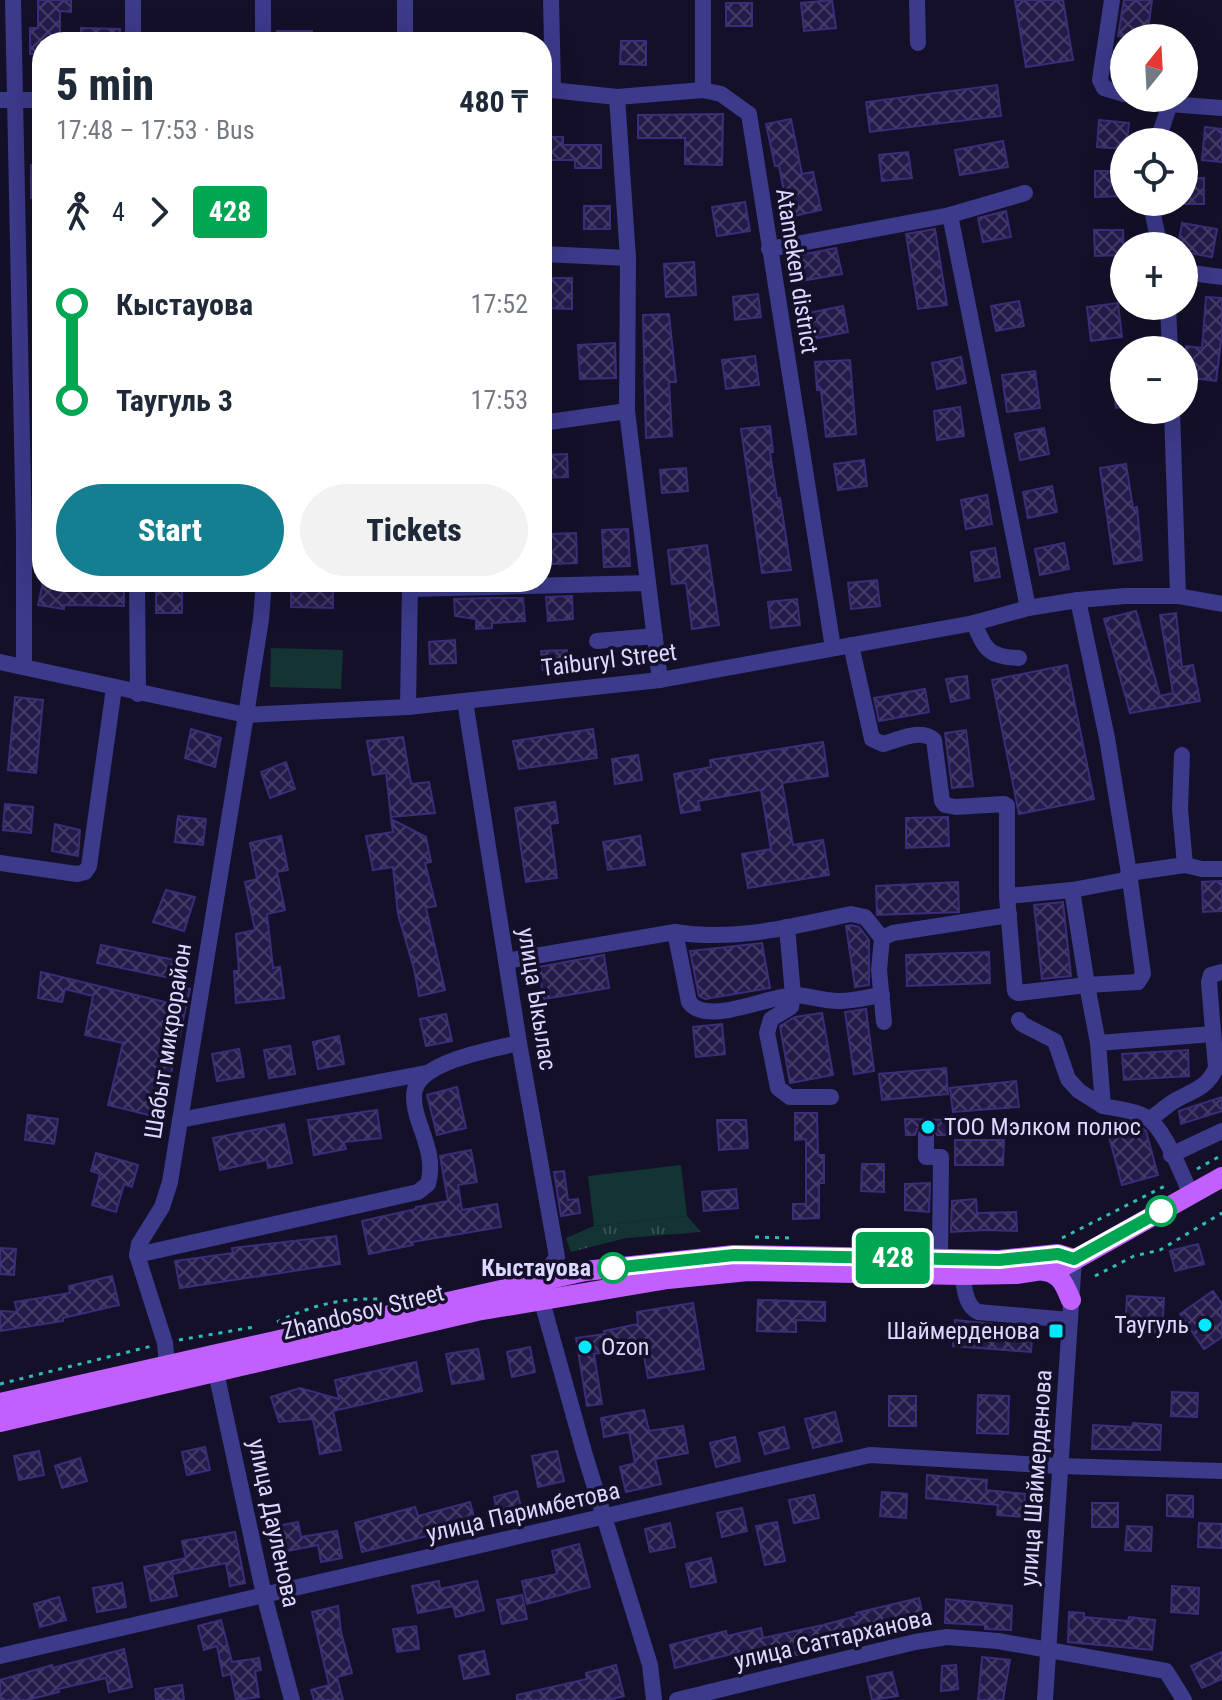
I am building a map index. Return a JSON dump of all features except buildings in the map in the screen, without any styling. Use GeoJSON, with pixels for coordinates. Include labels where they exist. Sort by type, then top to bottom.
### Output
{"type":"FeatureCollection","features":[{"type":"Feature","properties":{"kind":"main road","name":"Zhandosov Street"},"geometry":{"type":"LineString","coordinates":[[540,1290],[748,1271],[962,1275],[1044,1271],[1062,1267],[1222,1177]]}},
{"type":"Feature","properties":{"kind":"main road","name":"Zhandosov Street"},"geometry":{"type":"LineString","coordinates":[[0,1422],[214,1364],[540,1290],[600,1269],[734,1255],[999,1260],[1058,1254],[1074,1259]]}},
{"type":"Feature","properties":{"kind":"main road"},"geometry":{"type":"LineString","coordinates":[[1044,1271],[1053,1272],[1064,1282],[1071,1310]]}},
{"type":"Feature","properties":{"kind":"main road","name":"Zhandosov Street"},"geometry":{"type":"LineString","coordinates":[[0,1403],[167,1365],[214,1364]]}},
{"type":"Feature","properties":{"kind":"street"},"geometry":{"type":"LineString","coordinates":[[13,0],[7,100],[24,536],[24,667]]}},
{"type":"Feature","properties":{"kind":"street"},"geometry":{"type":"LineString","coordinates":[[133,0],[133,32]]}},
{"type":"Feature","properties":{"kind":"street"},"geometry":{"type":"LineString","coordinates":[[263,0],[263,32]]}},
{"type":"Feature","properties":{"kind":"street"},"geometry":{"type":"LineString","coordinates":[[405,0],[405,32]]}},
{"type":"Feature","properties":{"kind":"street"},"geometry":{"type":"LineString","coordinates":[[550,32],[551,0]]}},
{"type":"Feature","properties":{"kind":"street"},"geometry":{"type":"LineString","coordinates":[[703,0],[703,90]]}},
{"type":"Feature","properties":{"kind":"street"},"geometry":{"type":"LineString","coordinates":[[917,0],[918,43]]}},
{"type":"Feature","properties":{"kind":"street"},"geometry":{"type":"LineString","coordinates":[[1110,90],[1104,88],[1100,80],[1112,0]]}},
{"type":"Feature","properties":{"kind":"street","name":"Atameken district"},"geometry":{"type":"LineString","coordinates":[[552,89],[617,97],[703,90],[721,94],[749,114],[833,648]]}},
{"type":"Feature","properties":{"kind":"street"},"geometry":{"type":"LineString","coordinates":[[617,97],[628,258],[627,411],[660,680]]}},
{"type":"Feature","properties":{"kind":"street"},"geometry":{"type":"LineString","coordinates":[[7,100],[32,100]]}},
{"type":"Feature","properties":{"kind":"street"},"geometry":{"type":"LineString","coordinates":[[1198,106],[1222,108]]}},
{"type":"Feature","properties":{"kind":"street"},"geometry":{"type":"LineString","coordinates":[[769,249],[950,215],[1025,193]]}},
{"type":"Feature","properties":{"kind":"street"},"geometry":{"type":"LineString","coordinates":[[950,215],[1028,608]]}},
{"type":"Feature","properties":{"kind":"street"},"geometry":{"type":"LineString","coordinates":[[552,254],[628,258]]}},
{"type":"Feature","properties":{"kind":"street"},"geometry":{"type":"LineString","coordinates":[[1198,274],[1222,277]]}},
{"type":"Feature","properties":{"kind":"street"},"geometry":{"type":"LineString","coordinates":[[552,422],[627,411]]}},
{"type":"Feature","properties":{"kind":"street"},"geometry":{"type":"LineString","coordinates":[[1172,424],[1178,596]]}},
{"type":"Feature","properties":{"kind":"street"},"geometry":{"type":"LineString","coordinates":[[552,584],[648,583]]}},
{"type":"Feature","properties":{"kind":"street"},"geometry":{"type":"LineString","coordinates":[[137,592],[138,694]]}},
{"type":"Feature","properties":{"kind":"street","name":"Шабыт микрорайон"},"geometry":{"type":"LineString","coordinates":[[137,1255],[139,1244],[166,1195],[246,715],[263,592]]}},
{"type":"Feature","properties":{"kind":"street"},"geometry":{"type":"LineString","coordinates":[[408,707],[410,592]]}},
{"type":"Feature","properties":{"kind":"street","name":"Taiburyl Street"},"geometry":{"type":"LineString","coordinates":[[0,662],[246,715],[408,707],[660,680],[974,623],[1028,608],[1078,600],[1178,596],[1222,604]]}},
{"type":"Feature","properties":{"kind":"street"},"geometry":{"type":"LineString","coordinates":[[851,645],[872,739],[883,744],[928,735],[934,740],[945,805],[1007,806],[1007,896],[1016,992],[1138,982],[1143,974],[1129,873],[1107,738],[1078,600]]}},
{"type":"Feature","properties":{"kind":"street"},"geometry":{"type":"LineString","coordinates":[[974,623],[984,647],[999,657],[1019,658]]}},
{"type":"Feature","properties":{"kind":"street"},"geometry":{"type":"LineString","coordinates":[[597,641],[655,636]]}},
{"type":"Feature","properties":{"kind":"street"},"geometry":{"type":"LineString","coordinates":[[0,863],[77,874],[85,872],[89,866],[114,688]]}},
{"type":"Feature","properties":{"kind":"street","name":"улица Ыкылас"},"geometry":{"type":"LineString","coordinates":[[465,701],[519,1043],[557,1257],[540,1290]]}},
{"type":"Feature","properties":{"kind":"street"},"geometry":{"type":"LineString","coordinates":[[1182,755],[1180,809],[1185,865]]}},
{"type":"Feature","properties":{"kind":"street"},"geometry":{"type":"LineString","coordinates":[[1129,873],[1185,865],[1222,869]]}},
{"type":"Feature","properties":{"kind":"street"},"geometry":{"type":"LineString","coordinates":[[1007,896],[1072,890],[1125,880],[1129,873]]}},
{"type":"Feature","properties":{"kind":"street"},"geometry":{"type":"LineString","coordinates":[[1072,890],[1098,1043],[1103,1106]]}},
{"type":"Feature","properties":{"kind":"street"},"geometry":{"type":"LineString","coordinates":[[506,961],[675,932],[696,936],[748,934],[851,914],[865,917],[882,938],[879,970],[884,1022]]}},
{"type":"Feature","properties":{"kind":"street"},"geometry":{"type":"LineString","coordinates":[[882,938],[893,933],[1009,915]]}},
{"type":"Feature","properties":{"kind":"street"},"geometry":{"type":"LineString","coordinates":[[787,927],[793,995],[791,1007],[771,1019],[767,1033],[778,1088],[790,1097],[831,1097]]}},
{"type":"Feature","properties":{"kind":"street"},"geometry":{"type":"LineString","coordinates":[[675,932],[689,1002],[693,1007],[718,1012],[793,995],[839,1001],[882,995]]}},
{"type":"Feature","properties":{"kind":"street"},"geometry":{"type":"LineString","coordinates":[[1150,1119],[1176,1100],[1199,1090],[1211,1079],[1216,1068],[1209,982],[1211,975],[1222,972]]}},
{"type":"Feature","properties":{"kind":"street"},"geometry":{"type":"LineString","coordinates":[[1019,1020],[1055,1041],[1068,1079],[1079,1091],[1103,1106],[1150,1119],[1159,1130],[1191,1194]]}},
{"type":"Feature","properties":{"kind":"street"},"geometry":{"type":"LineString","coordinates":[[1098,1043],[1213,1034]]}},
{"type":"Feature","properties":{"kind":"street"},"geometry":{"type":"LineString","coordinates":[[180,1120],[426,1073],[483,1052],[519,1043]]}},
{"type":"Feature","properties":{"kind":"street"},"geometry":{"type":"LineString","coordinates":[[167,1365],[165,1343],[137,1255],[418,1192],[428,1184],[431,1172],[414,1092],[426,1073]]}},
{"type":"Feature","properties":{"kind":"street"},"geometry":{"type":"LineString","coordinates":[[1171,1155],[1222,1131]]}},
{"type":"Feature","properties":{"kind":"street"},"geometry":{"type":"LineString","coordinates":[[926,1135],[926,1157],[941,1157],[940,1260]]}},
{"type":"Feature","properties":{"kind":"street","name":"улица Шаймерденова"},"geometry":{"type":"LineString","coordinates":[[1045,1700],[1074,1259]]}},
{"type":"Feature","properties":{"kind":"street"},"geometry":{"type":"LineString","coordinates":[[962,1275],[968,1303],[978,1312],[1071,1310]]}},
{"type":"Feature","properties":{"kind":"street"},"geometry":{"type":"LineString","coordinates":[[540,1290],[584,1452],[650,1665],[654,1700]]}},
{"type":"Feature","properties":{"kind":"street","name":"улица Дауленова"},"geometry":{"type":"LineString","coordinates":[[214,1364],[264,1595],[292,1700]]}},
{"type":"Feature","properties":{"kind":"street","name":"улица Паримбетова"},"geometry":{"type":"LineString","coordinates":[[0,1656],[870,1455],[1222,1471]]}},
{"type":"Feature","properties":{"kind":"street","name":"улица Саттарханова"},"geometry":{"type":"LineString","coordinates":[[677,1700],[915,1642],[947,1637],[998,1641],[1166,1671],[1184,1700]]}},
{"type":"Feature","properties":{"kind":"path"},"geometry":{"type":"LineString","coordinates":[[1095,1276],[1134,1256],[1160,1250],[1222,1213]]}},
{"type":"Feature","properties":{"kind":"green space"},"geometry":{"type":"Polygon","coordinates":[[[271,648],[343,650],[341,689],[270,687],[271,648]]]}},
{"type":"Feature","properties":{"kind":"green space"},"geometry":{"type":"Polygon","coordinates":[[[681,1165],[687,1216],[594,1226],[588,1176],[681,1165]]]}},
{"type":"Feature","properties":{"kind":"green space"},"geometry":{"type":"Polygon","coordinates":[[[687,1216],[701,1232],[626,1238],[571,1252],[566,1238],[594,1226],[687,1216]]]}},
{"type":"Feature","properties":{"kind":"bus line","name":"428"},"geometry":{"type":"LineString","coordinates":[[613,1268],[689,1258],[779,1254],[940,1260],[1028,1259],[1058,1254],[1074,1259],[1161,1211]]}},
{"type":"Feature","properties":{"kind":"place","name":"ТОО Мэлком полюс"},"geometry":{"type":"Point","coordinates":[928,1127]}},
{"type":"Feature","properties":{"kind":"place","name":"Кыстауова"},"geometry":{"type":"Point","coordinates":[613,1268]}},
{"type":"Feature","properties":{"kind":"place","name":"Таугуль"},"geometry":{"type":"Point","coordinates":[1205,1325]}},
{"type":"Feature","properties":{"kind":"place","name":"Шаймерденова"},"geometry":{"type":"Point","coordinates":[1056,1331]}},
{"type":"Feature","properties":{"kind":"place","name":"Ozon"},"geometry":{"type":"Point","coordinates":[585,1347]}}]}
